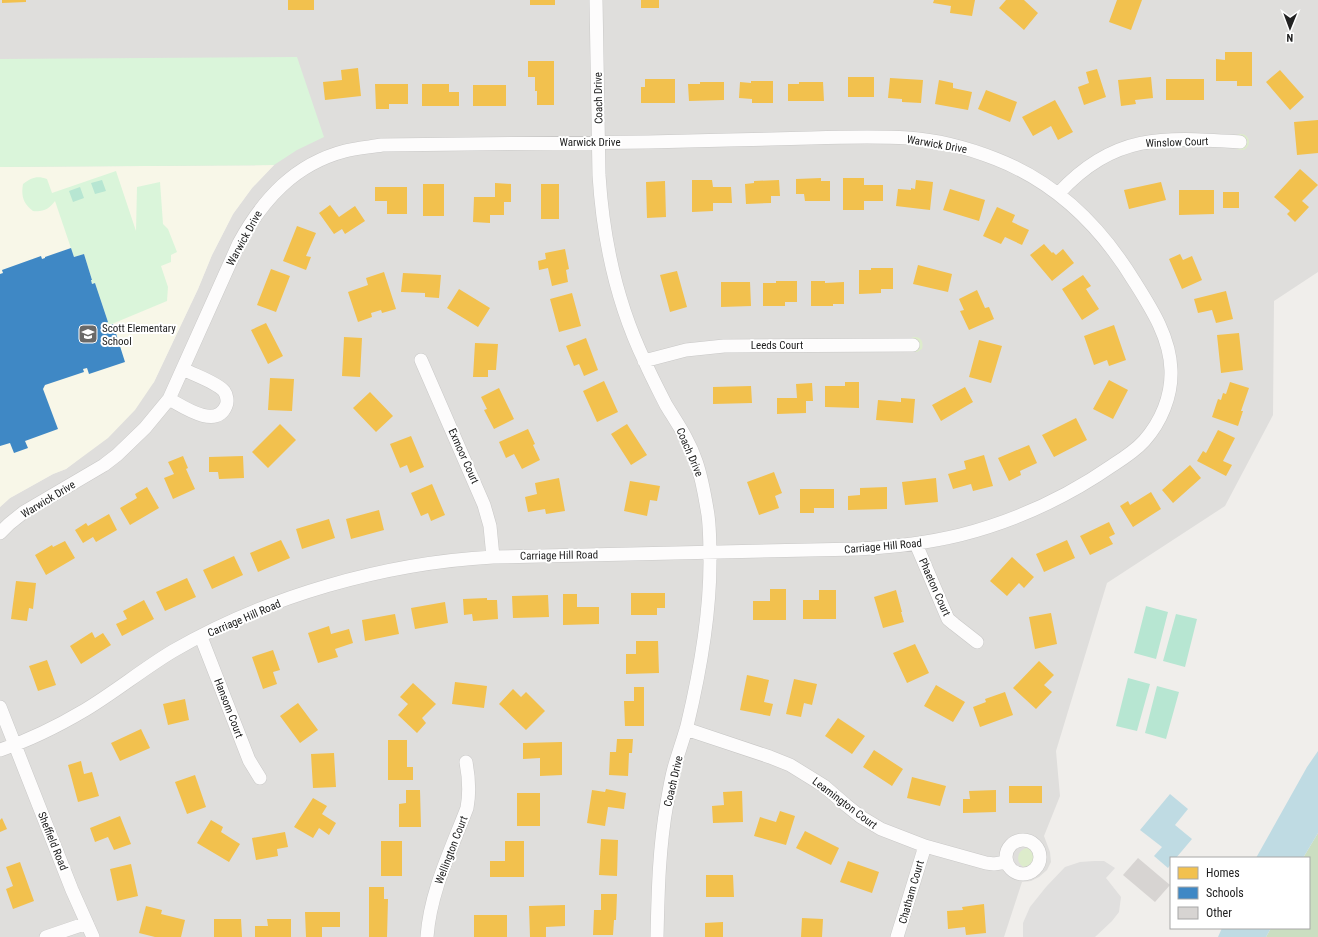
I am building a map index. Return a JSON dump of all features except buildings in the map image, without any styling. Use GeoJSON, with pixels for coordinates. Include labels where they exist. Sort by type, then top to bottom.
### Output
{"type":"FeatureCollection","features":[{"type":"Feature","properties":{"kind":"street","name":"Coach Drive"},"geometry":{"type":"LineString","coordinates":[[596,0],[600,201],[607,243],[623,308],[644,361],[682,431],[696,461],[703,483],[708,516],[710,584],[706,633],[698,680],[686,729],[674,768],[663,831],[659,878],[657,937]]}},
{"type":"Feature","properties":{"kind":"street","name":"Warwick Drive"},"geometry":{"type":"LineString","coordinates":[[0,533],[24,512],[88,476],[117,456],[136,438],[169,399],[239,243],[260,208],[286,181],[319,161],[345,151],[382,145],[871,137],[909,138],[955,146],[999,160],[1032,176],[1072,204],[1114,250],[1145,298],[1158,322],[1165,339],[1171,370],[1168,395],[1159,418],[1150,433],[1139,446]]}},
{"type":"Feature","properties":{"kind":"street","name":"Winslow Court"},"geometry":{"type":"LineString","coordinates":[[1058,194],[1070,181],[1094,162],[1124,147],[1149,142],[1179,140],[1240,142]]}},
{"type":"Feature","properties":{"kind":"street","name":"Leeds Court"},"geometry":{"type":"LineString","coordinates":[[644,361],[686,350],[724,346],[913,345]]}},
{"type":"Feature","properties":{"kind":"street","name":"Exmoor Court"},"geometry":{"type":"LineString","coordinates":[[421,360],[484,505],[490,526],[493,557]]}},
{"type":"Feature","properties":{"kind":"street"},"geometry":{"type":"LineString","coordinates":[[169,399],[205,416],[217,415],[226,406],[227,399],[225,392],[213,384],[183,369]]}},
{"type":"Feature","properties":{"kind":"street","name":"Carriage Hill Road"},"geometry":{"type":"LineString","coordinates":[[0,750],[32,738],[73,717],[173,652],[201,636],[284,600],[347,580],[421,564],[493,557],[858,549],[916,544],[961,535],[1003,522],[1028,512],[1060,497],[1101,474],[1139,446]]}},
{"type":"Feature","properties":{"kind":"street","name":"Phaeton Court"},"geometry":{"type":"LineString","coordinates":[[916,544],[948,619],[977,642]]}},
{"type":"Feature","properties":{"kind":"street","name":"Hansom Court"},"geometry":{"type":"LineString","coordinates":[[201,636],[250,760],[260,778]]}},
{"type":"Feature","properties":{"kind":"street"},"geometry":{"type":"LineString","coordinates":[[0,707],[15,745]]}},
{"type":"Feature","properties":{"kind":"street","name":"Leamington Court"},"geometry":{"type":"LineString","coordinates":[[686,729],[790,765],[824,786],[846,806],[881,829],[925,846],[986,863],[994,864],[1007,862]]}},
{"type":"Feature","properties":{"kind":"street","name":"Sheffield Road"},"geometry":{"type":"LineString","coordinates":[[15,745],[93,937]]}},
{"type":"Feature","properties":{"kind":"street","name":"Wellington Court"},"geometry":{"type":"LineString","coordinates":[[427,937],[430,911],[436,889],[467,808],[469,782],[466,762]]}},
{"type":"Feature","properties":{"kind":"street","name":"Chatham Court"},"geometry":{"type":"LineString","coordinates":[[897,937],[925,846]]}},
{"type":"Feature","properties":{"kind":"street"},"geometry":{"type":"LineString","coordinates":[[46,937],[87,923]]}},
{"type":"Feature","properties":{"kind":"shaded area"},"geometry":{"type":"Polygon","coordinates":[[[0,0],[1318,0],[1318,272],[1274,301],[1273,415],[1225,506],[1107,583],[1056,751],[1060,796],[1044,836],[1050,852],[1051,862],[1047,870],[1039,877],[1031,881],[1022,882],[1004,937],[0,937],[0,507],[10,498],[53,474],[66,469],[80,458],[154,382],[198,289],[212,255],[233,214],[252,188],[274,165],[0,167],[0,0]]]}},
{"type":"Feature","properties":{"kind":"shaded area","name":"Scott Elementary School"},"geometry":{"type":"Polygon","coordinates":[[[274,165],[252,188],[233,214],[212,255],[198,289],[154,382],[135,410],[108,438],[66,469],[53,474],[10,498],[0,507],[0,167],[274,165]]]}},
{"type":"Feature","properties":{"kind":"shaded area"},"geometry":{"type":"Polygon","coordinates":[[[1104,861],[1115,868],[1106,878],[1121,897],[1119,912],[1112,921],[1095,937],[1023,937],[1023,923],[1030,907],[1046,887],[1065,867],[1080,862],[1104,861]]]}},
{"type":"Feature","properties":{"kind":"green space"},"geometry":{"type":"Polygon","coordinates":[[[297,57],[324,137],[297,150],[274,165],[0,167],[0,59],[297,57]]]}},
{"type":"Feature","properties":{"kind":"green space"},"geometry":{"type":"Polygon","coordinates":[[[1238,134],[1244,134],[1249,139],[1247,148],[1244,150],[1238,150],[1233,145],[1233,139],[1238,134]]]}},
{"type":"Feature","properties":{"kind":"green space"},"geometry":{"type":"Polygon","coordinates":[[[116,171],[136,231],[137,187],[160,182],[163,224],[168,229],[177,252],[171,255],[171,262],[161,266],[168,287],[167,301],[107,326],[106,323],[108,322],[95,283],[92,284],[84,254],[74,257],[55,201],[46,209],[33,211],[25,202],[22,188],[23,184],[29,180],[40,177],[47,179],[52,193],[116,171]]]}},
{"type":"Feature","properties":{"kind":"green space"},"geometry":{"type":"Polygon","coordinates":[[[102,180],[106,191],[95,194],[91,183],[102,180]]]}},
{"type":"Feature","properties":{"kind":"green space"},"geometry":{"type":"Polygon","coordinates":[[[80,187],[84,198],[73,202],[69,191],[80,187]]]}},
{"type":"Feature","properties":{"kind":"green space"},"geometry":{"type":"Polygon","coordinates":[[[913,337],[918,337],[922,342],[922,349],[917,352],[912,351],[910,339],[913,337]]]}},
{"type":"Feature","properties":{"kind":"green space"},"geometry":{"type":"Polygon","coordinates":[[[1146,606],[1168,612],[1156,659],[1134,653],[1146,606]]]}},
{"type":"Feature","properties":{"kind":"green space"},"geometry":{"type":"Polygon","coordinates":[[[1176,614],[1197,619],[1185,667],[1163,661],[1176,614]]]}},
{"type":"Feature","properties":{"kind":"green space"},"geometry":{"type":"Polygon","coordinates":[[[1128,678],[1150,684],[1137,731],[1116,726],[1128,678]]]}},
{"type":"Feature","properties":{"kind":"green space"},"geometry":{"type":"Polygon","coordinates":[[[1157,686],[1179,692],[1166,739],[1145,733],[1157,686]]]}},
{"type":"Feature","properties":{"kind":"green space"},"geometry":{"type":"Polygon","coordinates":[[[1318,833],[1318,937],[1266,937],[1270,929],[1310,929],[1310,857],[1304,857],[1318,833]]]}},
{"type":"Feature","properties":{"kind":"green space"},"geometry":{"type":"Polygon","coordinates":[[[1028,848],[1035,851],[1038,858],[1035,865],[1028,868],[1021,865],[1018,858],[1021,851],[1028,848]]]}},
{"type":"Feature","properties":{"kind":"water"},"geometry":{"type":"Polygon","coordinates":[[[1318,751],[1318,833],[1304,857],[1257,857],[1307,767],[1318,751]]]}},
{"type":"Feature","properties":{"kind":"water"},"geometry":{"type":"Polygon","coordinates":[[[1170,794],[1188,809],[1175,825],[1192,839],[1177,857],[1170,857],[1170,865],[1168,868],[1154,856],[1162,847],[1140,830],[1170,794]]]}},
{"type":"Feature","properties":{"kind":"water"},"geometry":{"type":"Polygon","coordinates":[[[1222,929],[1270,929],[1266,937],[1218,937],[1222,929]]]}},
{"type":"Feature","properties":{"kind":"place","name":"Scott Elementary School"},"geometry":{"type":"Point","coordinates":[88,334]}}]}
